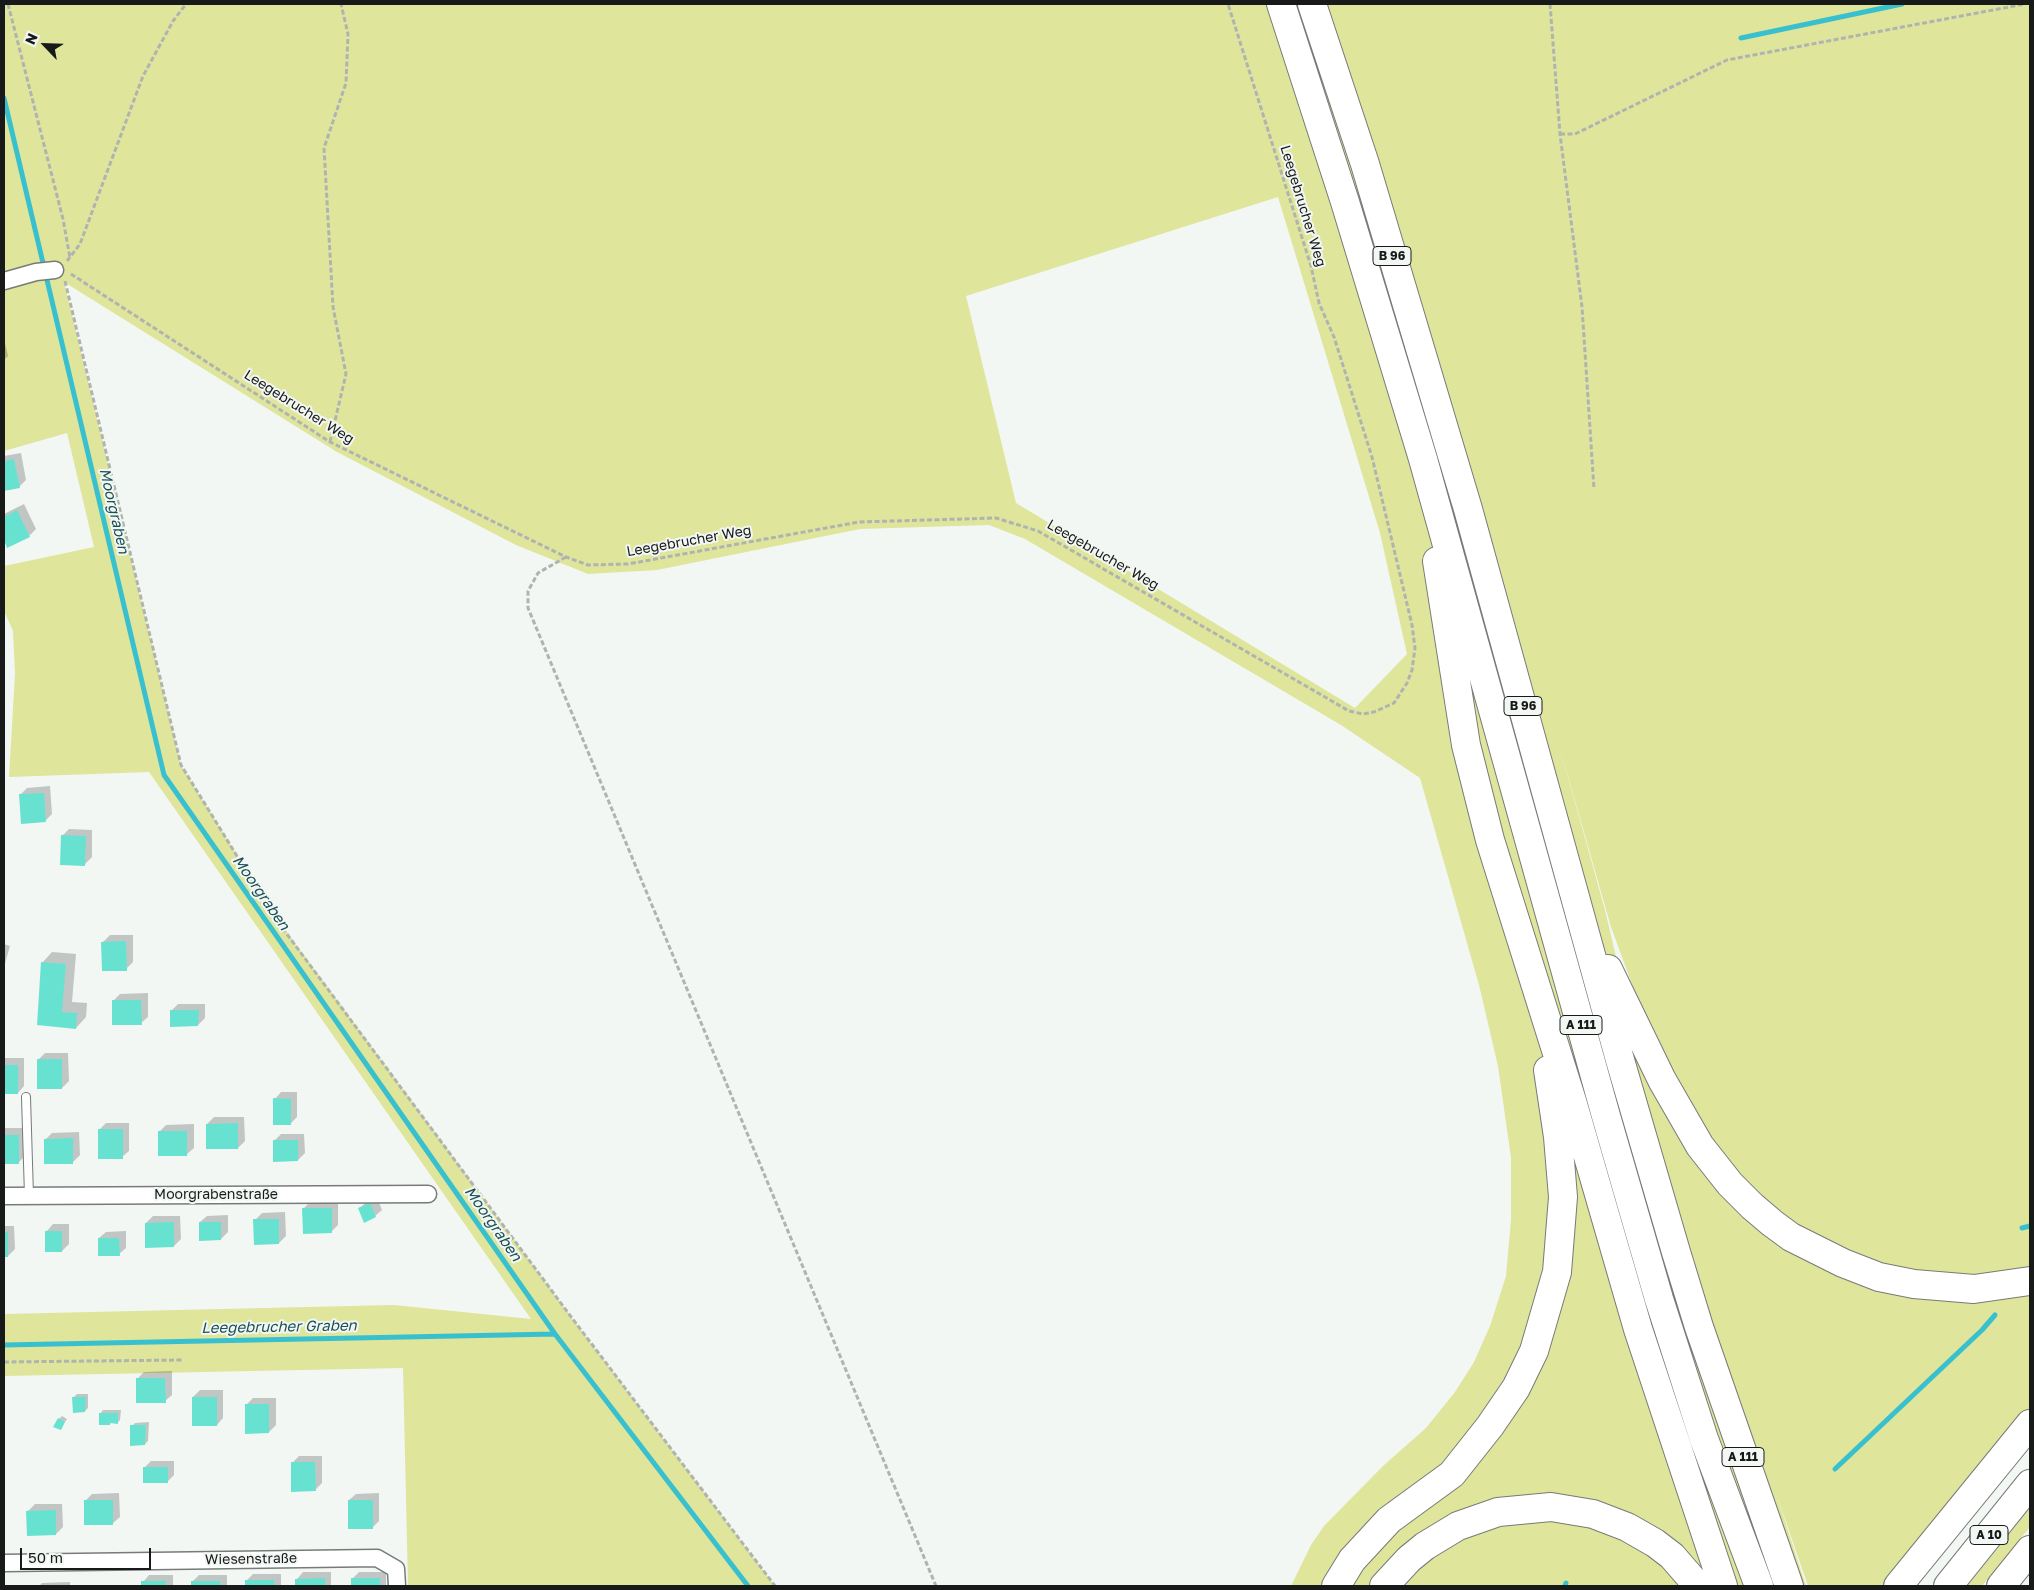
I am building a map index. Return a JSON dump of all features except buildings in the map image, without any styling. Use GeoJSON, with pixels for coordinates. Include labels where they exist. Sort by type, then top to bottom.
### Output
{"type":"FeatureCollection","features":[{"type":"Feature","properties":{"kind":"highway","name":"B 96"},"geometry":{"type":"LineString","coordinates":[[1280,4],[1345,202],[1423,458]]}},
{"type":"Feature","properties":{"kind":"highway","name":"B 96"},"geometry":{"type":"LineString","coordinates":[[1312,4],[1365,164],[1468,509],[1578,904]]}},
{"type":"Feature","properties":{"kind":"highway"},"geometry":{"type":"LineString","coordinates":[[1423,458],[1448,634],[1472,770],[1490,840],[1572,1101],[1638,1329],[1723,1586]]}},
{"type":"Feature","properties":{"kind":"highway","name":"A 111"},"geometry":{"type":"LineString","coordinates":[[1423,458],[1606,1116],[1659,1299],[1704,1440],[1758,1586]]}},
{"type":"Feature","properties":{"kind":"highway"},"geometry":{"type":"LineString","coordinates":[[1578,904],[1662,1080],[1686,1124],[1712,1163],[1752,1206],[1791,1237],[1843,1263],[1879,1277],[1914,1284],[1955,1288],[2002,1286],[2030,1281]]}},
{"type":"Feature","properties":{"kind":"highway","name":"A 111"},"geometry":{"type":"LineString","coordinates":[[1578,904],[1638,1122],[1699,1327],[1789,1586]]}},
{"type":"Feature","properties":{"kind":"highway"},"geometry":{"type":"LineString","coordinates":[[1336,1586],[1352,1560],[1389,1520],[1452,1474],[1490,1426],[1516,1388],[1534,1351],[1557,1272],[1562,1197],[1558,1137],[1535,984]]}},
{"type":"Feature","properties":{"kind":"highway"},"geometry":{"type":"LineString","coordinates":[[1898,1586],[2030,1424]]}},
{"type":"Feature","properties":{"kind":"highway","name":"A 10"},"geometry":{"type":"LineString","coordinates":[[1948,1586],[2030,1484]]}},
{"type":"Feature","properties":{"kind":"highway"},"geometry":{"type":"LineString","coordinates":[[1384,1586],[1394,1574],[1425,1546],[1458,1526],[1498,1512],[1551,1508],[1593,1514],[1635,1531],[1672,1556],[1698,1586]]}},
{"type":"Feature","properties":{"kind":"highway"},"geometry":{"type":"LineString","coordinates":[[2001,1586],[2030,1550]]}},
{"type":"Feature","properties":{"kind":"street"},"geometry":{"type":"LineString","coordinates":[[4,281],[36,272],[58,269]]}},
{"type":"Feature","properties":{"kind":"street","name":"Moorgrabenstraße"},"geometry":{"type":"LineString","coordinates":[[4,1196],[428,1194]]}},
{"type":"Feature","properties":{"kind":"street","name":"Wiesenstraße"},"geometry":{"type":"LineString","coordinates":[[4,1563],[377,1558],[396,1569],[397,1586]]}},
{"type":"Feature","properties":{"kind":"lane"},"geometry":{"type":"LineString","coordinates":[[26,1097],[29,1196]]}},
{"type":"Feature","properties":{"kind":"path"},"geometry":{"type":"LineString","coordinates":[[8,4],[63,219],[70,258]]}},
{"type":"Feature","properties":{"kind":"path"},"geometry":{"type":"LineString","coordinates":[[186,4],[173,20],[143,76],[80,244],[70,258],[58,269],[181,765],[275,918],[572,1318],[775,1586]]}},
{"type":"Feature","properties":{"kind":"path"},"geometry":{"type":"LineString","coordinates":[[330,442],[346,374],[334,306],[324,148],[346,83],[348,34],[341,4]]}},
{"type":"Feature","properties":{"kind":"path","name":"Leegebrucher Weg"},"geometry":{"type":"LineString","coordinates":[[58,269],[330,442],[566,557],[588,565],[628,564],[858,522],[996,518],[1038,530],[1349,711],[1363,714],[1374,712],[1394,702],[1407,684],[1412,670],[1415,648],[1412,625],[1372,456],[1336,346],[1319,303],[1311,266],[1228,4]]}},
{"type":"Feature","properties":{"kind":"path"},"geometry":{"type":"LineString","coordinates":[[1550,4],[1560,134],[1582,307],[1594,489]]}},
{"type":"Feature","properties":{"kind":"path"},"geometry":{"type":"LineString","coordinates":[[1560,134],[1575,134],[1727,60],[2026,4]]}},
{"type":"Feature","properties":{"kind":"path"},"geometry":{"type":"LineString","coordinates":[[566,557],[538,573],[528,591],[528,608],[936,1586]]}},
{"type":"Feature","properties":{"kind":"path"},"geometry":{"type":"LineString","coordinates":[[4,1362],[182,1360]]}},
{"type":"Feature","properties":{"kind":"green space"},"geometry":{"type":"Polygon","coordinates":[[[4,4],[2030,4],[2030,1269],[1999,1276],[1958,1276],[1918,1273],[1873,1262],[1830,1246],[1784,1217],[1747,1185],[1716,1149],[1690,1108],[1648,1028],[1611,927],[1556,734],[1605,910],[1638,1050],[1656,1089],[1688,1147],[1719,1187],[1753,1221],[1796,1252],[1847,1276],[1896,1291],[1940,1297],[1986,1298],[2030,1291],[2030,1411],[1887,1586],[1808,1586],[1775,1490],[1806,1586],[1711,1586],[1707,1576],[1680,1548],[1704,1579],[1707,1586],[1691,1586],[1673,1571],[1686,1586],[1291,1586],[1311,1545],[1324,1526],[1383,1466],[1426,1428],[1455,1392],[1474,1362],[1490,1326],[1506,1276],[1511,1220],[1511,1158],[1498,1066],[1479,985],[1420,778],[1341,725],[1025,539],[989,525],[860,529],[657,570],[588,574],[516,545],[337,452],[64,282],[181,765],[275,916],[572,1318],[775,1586],[408,1586],[403,1368],[4,1376],[4,1314],[394,1305],[531,1319],[149,772],[9,777],[15,674],[13,631],[4,611],[4,566],[94,547],[67,433],[4,451],[4,4]],[[1278,197],[966,296],[1016,503],[1355,708],[1407,654],[1380,533],[1278,197]]]}},
{"type":"Feature","properties":{"kind":"green space"},"geometry":{"type":"Polygon","coordinates":[[[2030,1508],[2030,1527],[1982,1586],[1967,1586],[2030,1508]]]}},
{"type":"Feature","properties":{"kind":"waterway"},"geometry":{"type":"LineString","coordinates":[[1741,38],[1902,4]]}},
{"type":"Feature","properties":{"kind":"waterway","name":"Moorgraben"},"geometry":{"type":"LineString","coordinates":[[4,98],[164,775],[555,1334],[748,1586]]}},
{"type":"Feature","properties":{"kind":"waterway"},"geometry":{"type":"LineString","coordinates":[[2022,1228],[2030,1226]]}},
{"type":"Feature","properties":{"kind":"waterway"},"geometry":{"type":"LineString","coordinates":[[1835,1469],[1982,1330],[1995,1315]]}},
{"type":"Feature","properties":{"kind":"waterway","name":"Leegebrucher Graben"},"geometry":{"type":"LineString","coordinates":[[4,1345],[555,1334]]}}]}
